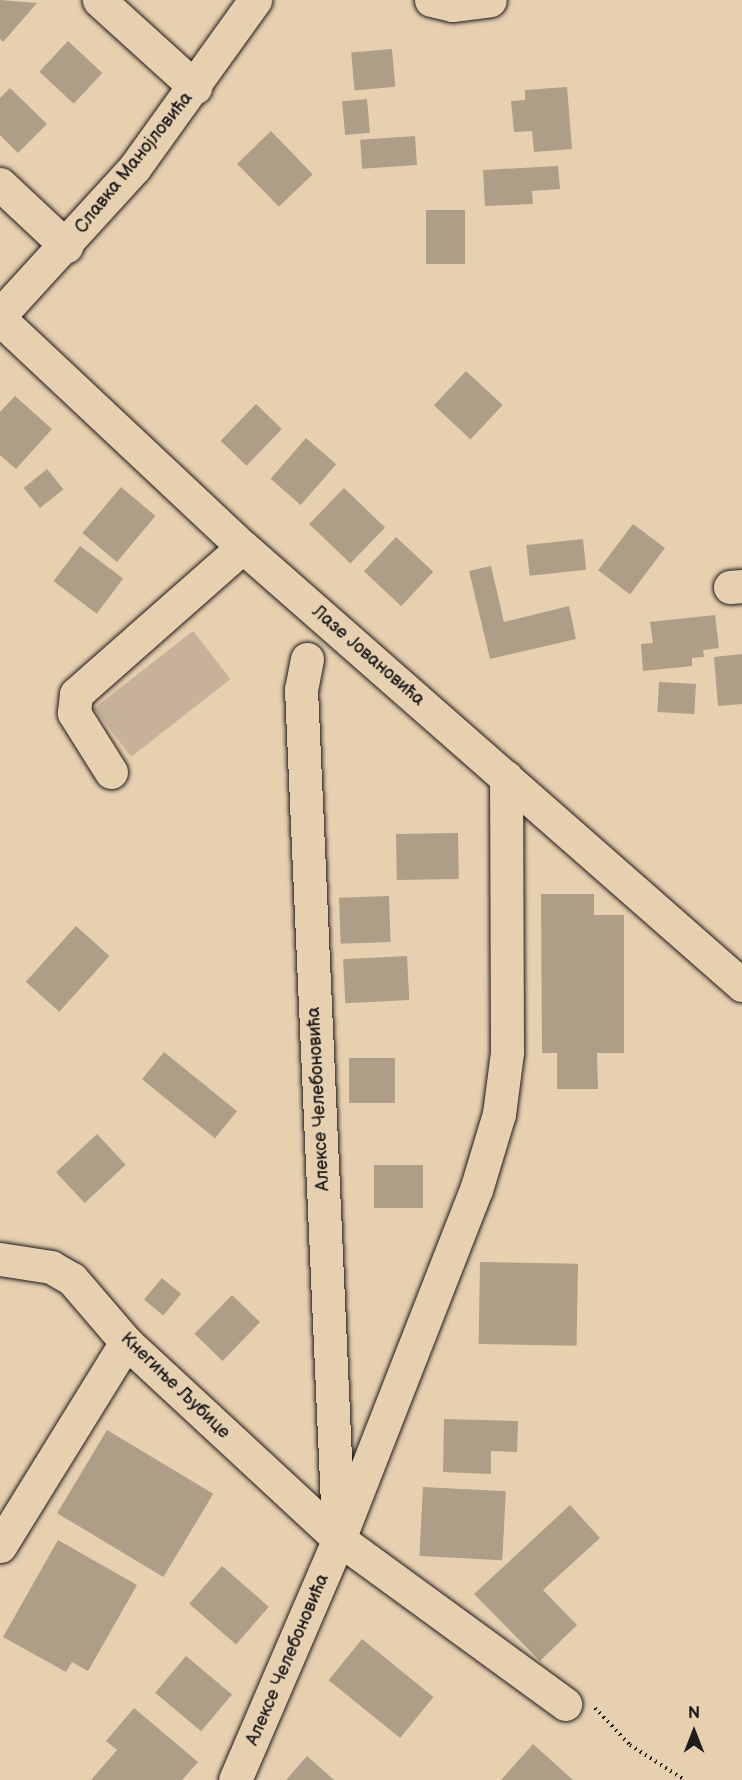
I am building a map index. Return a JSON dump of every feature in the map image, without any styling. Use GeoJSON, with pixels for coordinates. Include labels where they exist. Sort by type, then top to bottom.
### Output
{"type":"FeatureCollection","features":[{"type":"Feature","properties":{"kind":"street"},"geometry":{"type":"LineString","coordinates":[[99,0],[195,87]]}},
{"type":"Feature","properties":{"kind":"street","name":"Славка Манојловића"},"geometry":{"type":"LineString","coordinates":[[0,317],[66,246],[195,87],[255,0]]}},
{"type":"Feature","properties":{"kind":"street"},"geometry":{"type":"LineString","coordinates":[[432,0],[452,5],[490,0]]}},
{"type":"Feature","properties":{"kind":"street"},"geometry":{"type":"LineString","coordinates":[[0,184],[66,246]]}},
{"type":"Feature","properties":{"kind":"street","name":"Лазе Јовановића"},"geometry":{"type":"LineString","coordinates":[[0,317],[243,547],[742,985]]}},
{"type":"Feature","properties":{"kind":"street"},"geometry":{"type":"LineString","coordinates":[[111,772],[74,712],[76,694],[243,547]]}},
{"type":"Feature","properties":{"kind":"street","name":"Алексе Челебоновића"},"geometry":{"type":"LineString","coordinates":[[307,659],[301,689],[339,1539]]}},
{"type":"Feature","properties":{"kind":"street","name":"Алексе Челебоновића"},"geometry":{"type":"LineString","coordinates":[[235,1780],[339,1539],[476,1190],[499,1114],[507,1052],[506,777]]}},
{"type":"Feature","properties":{"kind":"street","name":"Кнегиње Љубице"},"geometry":{"type":"LineString","coordinates":[[0,1259],[51,1267],[72,1279],[126,1342],[339,1539],[565,1704]]}},
{"type":"Feature","properties":{"kind":"street"},"geometry":{"type":"LineString","coordinates":[[0,1546],[126,1342]]}},
{"type":"Feature","properties":{"kind":"path"},"geometry":{"type":"LineString","coordinates":[[565,1704],[595,1707],[630,1745],[685,1780]]}},
{"type":"Feature","properties":{"kind":"shaded area"},"geometry":{"type":"Polygon","coordinates":[[[193,631],[231,679],[131,757],[94,709],[193,631]]]}},
{"type":"Feature","properties":{"kind":"building"},"geometry":{"type":"Polygon","coordinates":[[[0,0],[37,3],[3,42],[0,39],[0,0]]]}},
{"type":"Feature","properties":{"kind":"building"},"geometry":{"type":"Polygon","coordinates":[[[68,41],[102,73],[74,104],[39,72],[68,41]]]}},
{"type":"Feature","properties":{"kind":"building"},"geometry":{"type":"Polygon","coordinates":[[[392,49],[395,87],[354,90],[351,53],[392,49]]]}},
{"type":"Feature","properties":{"kind":"building"},"geometry":{"type":"Polygon","coordinates":[[[567,87],[572,149],[534,152],[532,131],[514,132],[511,101],[525,100],[525,90],[567,87]]]}},
{"type":"Feature","properties":{"kind":"building"},"geometry":{"type":"Polygon","coordinates":[[[10,88],[47,124],[18,153],[0,135],[0,98],[10,88]]]}},
{"type":"Feature","properties":{"kind":"building"},"geometry":{"type":"Polygon","coordinates":[[[367,99],[370,133],[345,135],[342,101],[367,99]]]}},
{"type":"Feature","properties":{"kind":"building"},"geometry":{"type":"Polygon","coordinates":[[[271,131],[313,174],[279,207],[237,164],[271,131]]]}},
{"type":"Feature","properties":{"kind":"building"},"geometry":{"type":"Polygon","coordinates":[[[415,136],[417,165],[362,169],[360,140],[415,136]]]}},
{"type":"Feature","properties":{"kind":"building"},"geometry":{"type":"Polygon","coordinates":[[[558,166],[560,189],[532,191],[533,204],[485,206],[483,170],[558,166]]]}},
{"type":"Feature","properties":{"kind":"building"},"geometry":{"type":"Polygon","coordinates":[[[426,210],[465,210],[465,264],[426,264],[426,210]]]}},
{"type":"Feature","properties":{"kind":"building"},"geometry":{"type":"Polygon","coordinates":[[[466,371],[503,405],[471,439],[434,405],[466,371]]]}},
{"type":"Feature","properties":{"kind":"building"},"geometry":{"type":"Polygon","coordinates":[[[15,396],[52,429],[16,469],[0,455],[0,412],[15,396]]]}},
{"type":"Feature","properties":{"kind":"building"},"geometry":{"type":"Polygon","coordinates":[[[256,404],[282,429],[246,466],[221,441],[256,404]]]}},
{"type":"Feature","properties":{"kind":"building"},"geometry":{"type":"Polygon","coordinates":[[[306,438],[336,464],[301,505],[271,479],[306,438]]]}},
{"type":"Feature","properties":{"kind":"building"},"geometry":{"type":"Polygon","coordinates":[[[47,469],[63,489],[40,508],[24,488],[47,469]]]}},
{"type":"Feature","properties":{"kind":"building"},"geometry":{"type":"Polygon","coordinates":[[[121,487],[155,516],[117,562],[82,533],[121,487]]]}},
{"type":"Feature","properties":{"kind":"building"},"geometry":{"type":"Polygon","coordinates":[[[344,488],[385,528],[350,564],[309,524],[344,488]]]}},
{"type":"Feature","properties":{"kind":"building"},"geometry":{"type":"Polygon","coordinates":[[[633,524],[665,548],[630,594],[598,570],[633,524]]]}},
{"type":"Feature","properties":{"kind":"building"},"geometry":{"type":"Polygon","coordinates":[[[396,537],[433,572],[401,606],[364,571],[396,537]]]}},
{"type":"Feature","properties":{"kind":"building"},"geometry":{"type":"Polygon","coordinates":[[[583,539],[586,570],[530,576],[526,545],[583,539]]]}},
{"type":"Feature","properties":{"kind":"building"},"geometry":{"type":"Polygon","coordinates":[[[80,546],[123,578],[97,614],[54,581],[80,546]]]}},
{"type":"Feature","properties":{"kind":"building"},"geometry":{"type":"Polygon","coordinates":[[[491,566],[504,622],[569,606],[576,639],[490,659],[469,571],[491,566]]]}},
{"type":"Feature","properties":{"kind":"building"},"geometry":{"type":"Polygon","coordinates":[[[715,615],[719,648],[703,650],[704,657],[692,658],[692,666],[643,671],[641,644],[653,643],[650,622],[715,615]]]}},
{"type":"Feature","properties":{"kind":"building"},"geometry":{"type":"Polygon","coordinates":[[[742,654],[742,704],[718,706],[714,657],[742,654]]]}},
{"type":"Feature","properties":{"kind":"building"},"geometry":{"type":"Polygon","coordinates":[[[659,682],[696,684],[694,714],[657,712],[659,682]]]}},
{"type":"Feature","properties":{"kind":"building"},"geometry":{"type":"Polygon","coordinates":[[[458,833],[459,879],[397,880],[396,834],[458,833]]]}},
{"type":"Feature","properties":{"kind":"building"},"geometry":{"type":"Polygon","coordinates":[[[541,894],[594,894],[594,915],[624,915],[624,1053],[597,1053],[598,1089],[557,1089],[557,1053],[542,1053],[541,894]]]}},
{"type":"Feature","properties":{"kind":"building"},"geometry":{"type":"Polygon","coordinates":[[[389,896],[391,942],[341,944],[339,898],[389,896]]]}},
{"type":"Feature","properties":{"kind":"building"},"geometry":{"type":"Polygon","coordinates":[[[76,926],[109,956],[59,1012],[26,982],[76,926]]]}},
{"type":"Feature","properties":{"kind":"building"},"geometry":{"type":"Polygon","coordinates":[[[407,956],[409,1000],[345,1003],[343,959],[407,956]]]}},
{"type":"Feature","properties":{"kind":"building"},"geometry":{"type":"Polygon","coordinates":[[[164,1052],[237,1111],[215,1138],[142,1079],[164,1052]]]}},
{"type":"Feature","properties":{"kind":"building"},"geometry":{"type":"Polygon","coordinates":[[[349,1058],[395,1058],[395,1103],[349,1103],[349,1058]]]}},
{"type":"Feature","properties":{"kind":"building"},"geometry":{"type":"Polygon","coordinates":[[[97,1134],[126,1165],[85,1203],[56,1172],[97,1134]]]}},
{"type":"Feature","properties":{"kind":"building"},"geometry":{"type":"Polygon","coordinates":[[[374,1165],[423,1165],[423,1208],[374,1208],[374,1165]]]}},
{"type":"Feature","properties":{"kind":"building"},"geometry":{"type":"Polygon","coordinates":[[[480,1262],[578,1264],[577,1346],[479,1344],[480,1262]]]}},
{"type":"Feature","properties":{"kind":"building"},"geometry":{"type":"Polygon","coordinates":[[[162,1278],[181,1294],[163,1316],[144,1299],[162,1278]]]}},
{"type":"Feature","properties":{"kind":"building"},"geometry":{"type":"Polygon","coordinates":[[[232,1295],[260,1322],[223,1361],[194,1334],[232,1295]]]}},
{"type":"Feature","properties":{"kind":"building"},"geometry":{"type":"Polygon","coordinates":[[[444,1419],[518,1421],[517,1452],[491,1451],[491,1474],[443,1472],[444,1419]]]}},
{"type":"Feature","properties":{"kind":"building"},"geometry":{"type":"Polygon","coordinates":[[[107,1430],[213,1494],[163,1577],[57,1513],[107,1430]]]}},
{"type":"Feature","properties":{"kind":"building"},"geometry":{"type":"Polygon","coordinates":[[[423,1487],[506,1491],[502,1560],[419,1556],[423,1487]]]}},
{"type":"Feature","properties":{"kind":"building"},"geometry":{"type":"Polygon","coordinates":[[[570,1505],[600,1538],[543,1590],[577,1625],[540,1661],[474,1594],[570,1505]]]}},
{"type":"Feature","properties":{"kind":"building"},"geometry":{"type":"Polygon","coordinates":[[[58,1540],[137,1585],[88,1671],[72,1662],[66,1672],[3,1637],[58,1540]]]}},
{"type":"Feature","properties":{"kind":"building"},"geometry":{"type":"Polygon","coordinates":[[[222,1566],[269,1607],[236,1644],[189,1604],[222,1566]]]}},
{"type":"Feature","properties":{"kind":"building"},"geometry":{"type":"Polygon","coordinates":[[[362,1639],[433,1697],[400,1738],[329,1680],[362,1639]]]}},
{"type":"Feature","properties":{"kind":"building"},"geometry":{"type":"Polygon","coordinates":[[[186,1656],[232,1695],[201,1731],[155,1693],[186,1656]]]}},
{"type":"Feature","properties":{"kind":"building"},"geometry":{"type":"Polygon","coordinates":[[[134,1708],[198,1762],[182,1780],[91,1780],[117,1750],[106,1741],[134,1708]]]}},
{"type":"Feature","properties":{"kind":"building"},"geometry":{"type":"Polygon","coordinates":[[[533,1744],[573,1780],[501,1780],[533,1744]]]}},
{"type":"Feature","properties":{"kind":"building"},"geometry":{"type":"Polygon","coordinates":[[[307,1756],[334,1780],[286,1780],[307,1756]]]}}]}
